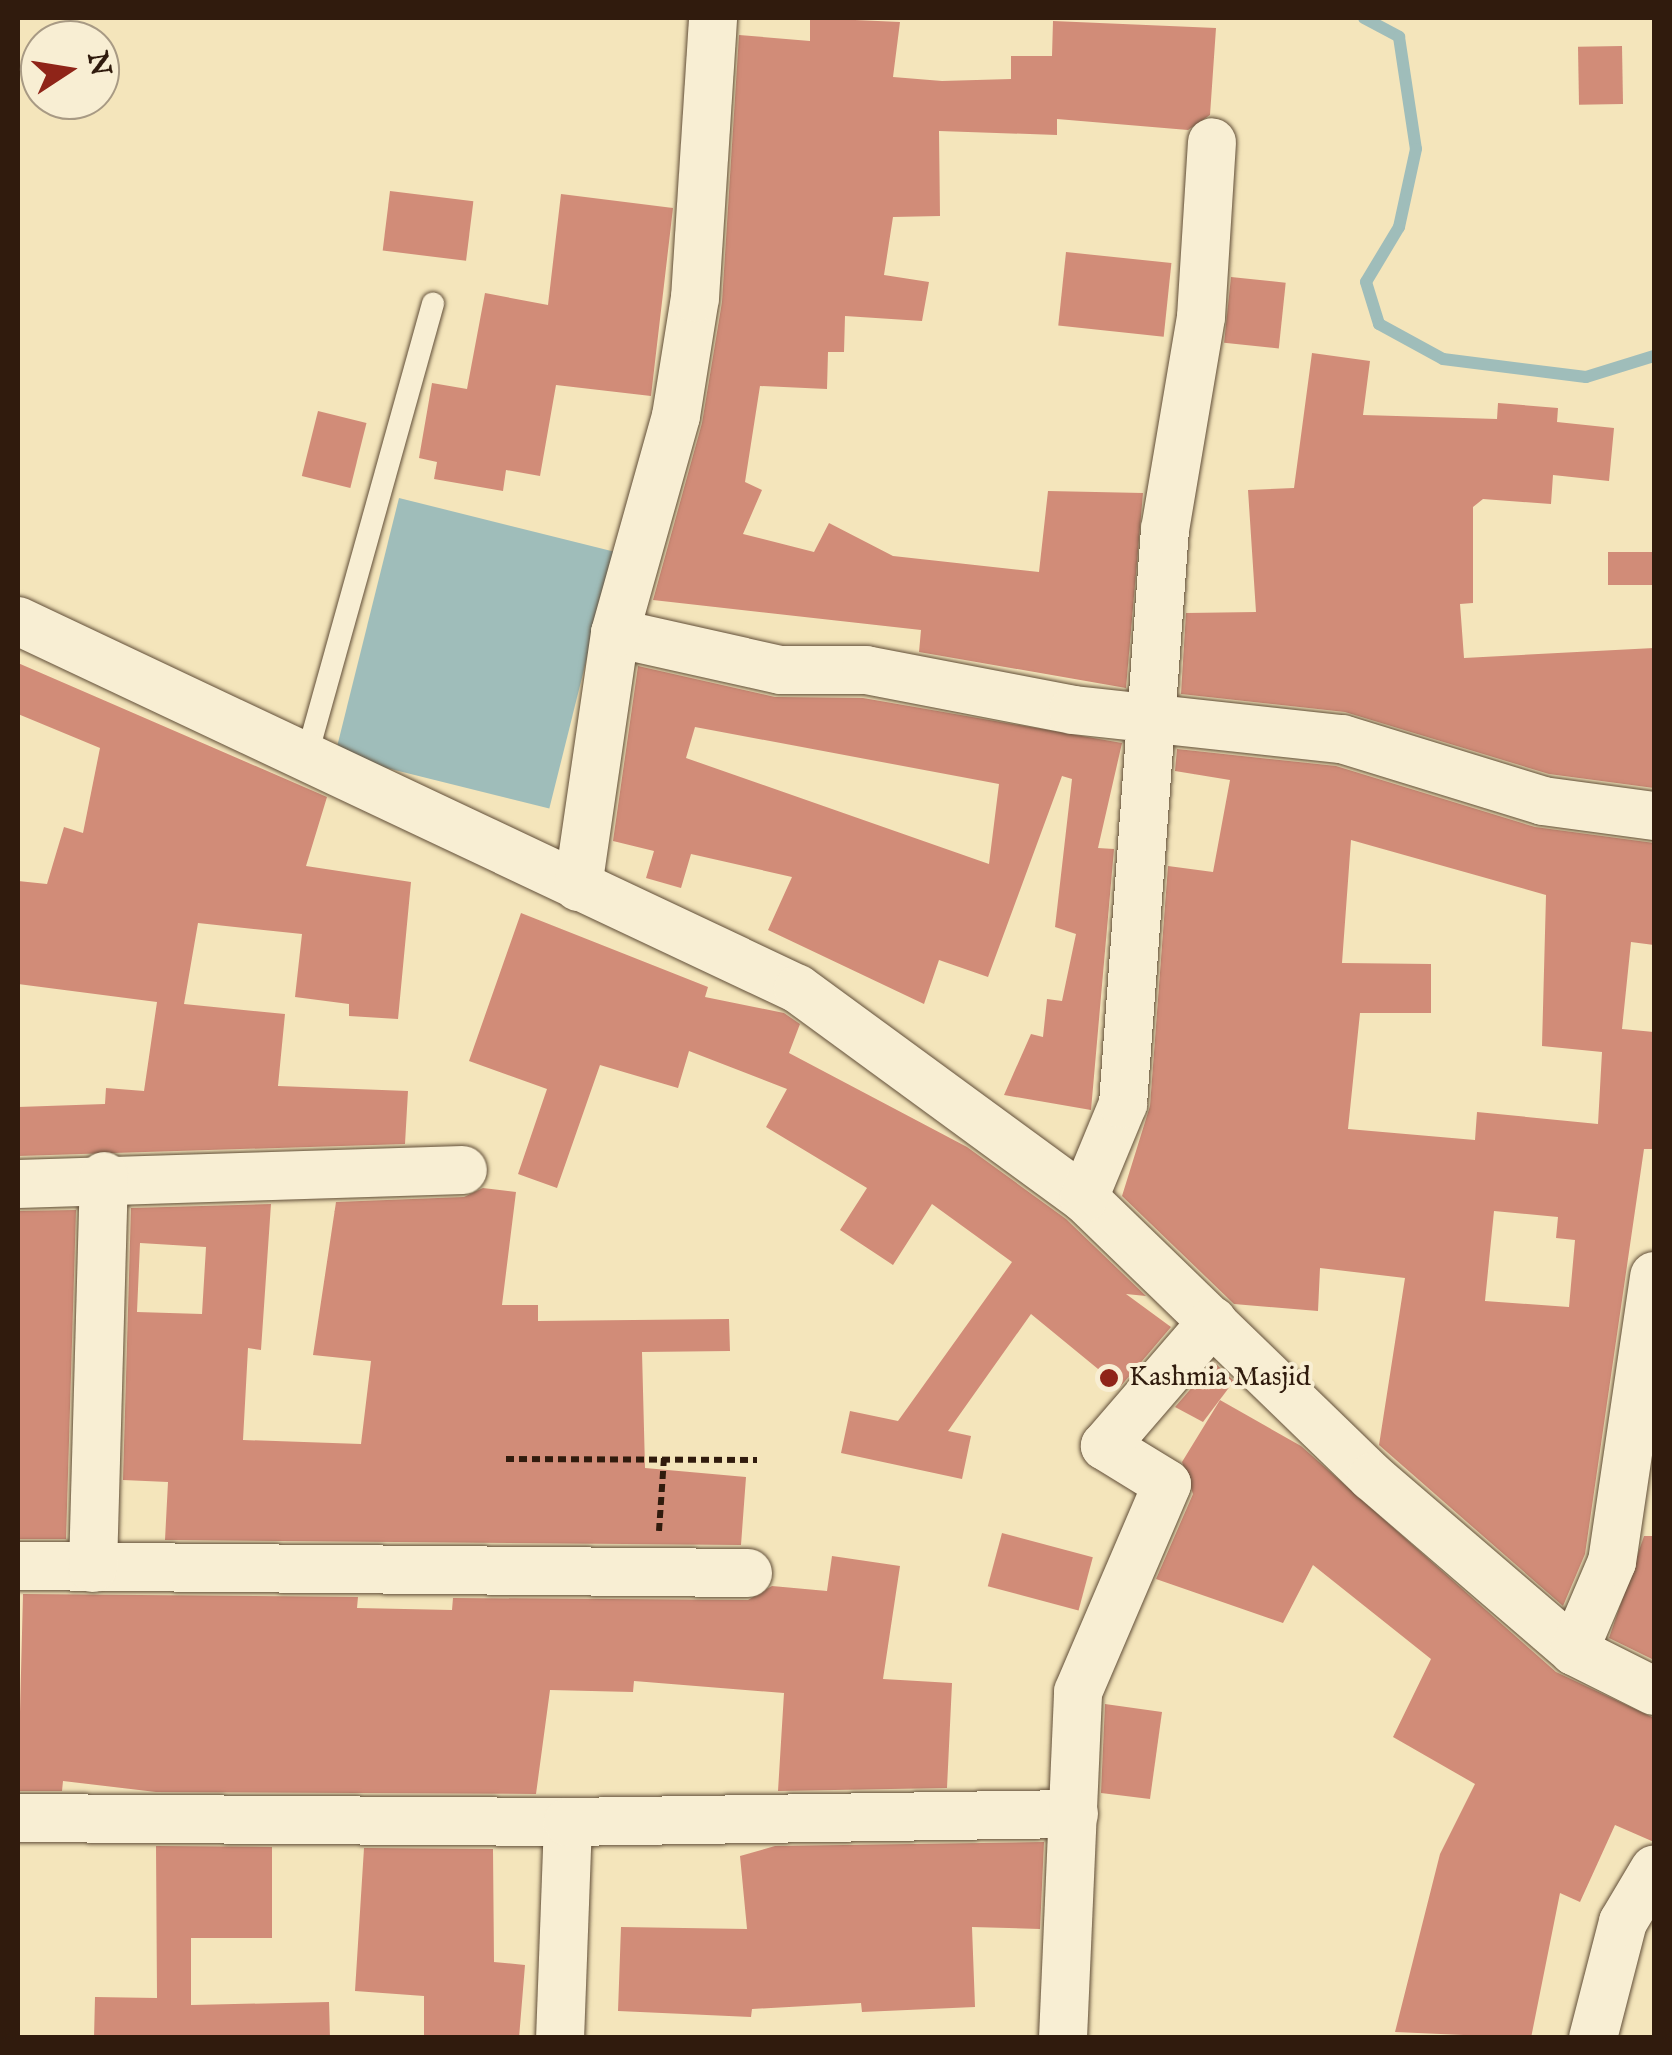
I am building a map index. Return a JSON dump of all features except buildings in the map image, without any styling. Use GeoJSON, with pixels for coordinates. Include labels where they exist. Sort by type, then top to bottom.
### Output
{"type":"FeatureCollection","features":[{"type":"Feature","properties":{"kind":"street"},"geometry":{"type":"LineString","coordinates":[[578,887],[615,634],[652,516],[692,317],[713,18]]}},
{"type":"Feature","properties":{"kind":"street"},"geometry":{"type":"LineString","coordinates":[[1084,1198],[1123,1104],[1165,530],[1201,317],[1212,142]]}},
{"type":"Feature","properties":{"kind":"street"},"geometry":{"type":"LineString","coordinates":[[18,621],[305,762],[798,989],[1084,1198],[1372,1477],[1574,1650],[1654,1691]]}},
{"type":"Feature","properties":{"kind":"street"},"geometry":{"type":"LineString","coordinates":[[615,634],[781,670],[866,670],[1073,710],[1153,714],[1342,739],[1543,801],[1654,816]]}},
{"type":"Feature","properties":{"kind":"street"},"geometry":{"type":"LineString","coordinates":[[18,1184],[104,1176],[463,1170]]}},
{"type":"Feature","properties":{"kind":"street"},"geometry":{"type":"LineString","coordinates":[[93,1568],[104,1176]]}},
{"type":"Feature","properties":{"kind":"street"},"geometry":{"type":"LineString","coordinates":[[1574,1650],[1612,1562],[1654,1276]]}},
{"type":"Feature","properties":{"kind":"street"},"geometry":{"type":"LineString","coordinates":[[1063,2038],[1078,1692],[1167,1484],[1105,1446],[1213,1320]]}},
{"type":"Feature","properties":{"kind":"street"},"geometry":{"type":"LineString","coordinates":[[18,1566],[748,1573]]}},
{"type":"Feature","properties":{"kind":"street"},"geometry":{"type":"LineString","coordinates":[[18,1818],[568,1822],[1074,1814]]}},
{"type":"Feature","properties":{"kind":"street"},"geometry":{"type":"LineString","coordinates":[[560,2038],[568,1822]]}},
{"type":"Feature","properties":{"kind":"street"},"geometry":{"type":"LineString","coordinates":[[1593,2038],[1623,1922],[1654,1870]]}},
{"type":"Feature","properties":{"kind":"lane"},"geometry":{"type":"LineString","coordinates":[[305,762],[433,304]]}},
{"type":"Feature","properties":{"kind":"path"},"geometry":{"type":"LineString","coordinates":[[656,1573],[664,1458]]}},
{"type":"Feature","properties":{"kind":"path"},"geometry":{"type":"LineString","coordinates":[[506,1459],[757,1460]]}},
{"type":"Feature","properties":{"kind":"water"},"geometry":{"type":"Polygon","coordinates":[[[399,498],[613,551],[549,809],[335,755],[399,498]]]}},
{"type":"Feature","properties":{"kind":"waterway"},"geometry":{"type":"LineString","coordinates":[[1364,18],[1399,37],[1416,149],[1399,227],[1366,282],[1379,324],[1443,359],[1586,377],[1654,356]]}},
{"type":"Feature","properties":{"kind":"place","name":"Kashmia Masjid"},"geometry":{"type":"Point","coordinates":[1109,1378]}}]}
